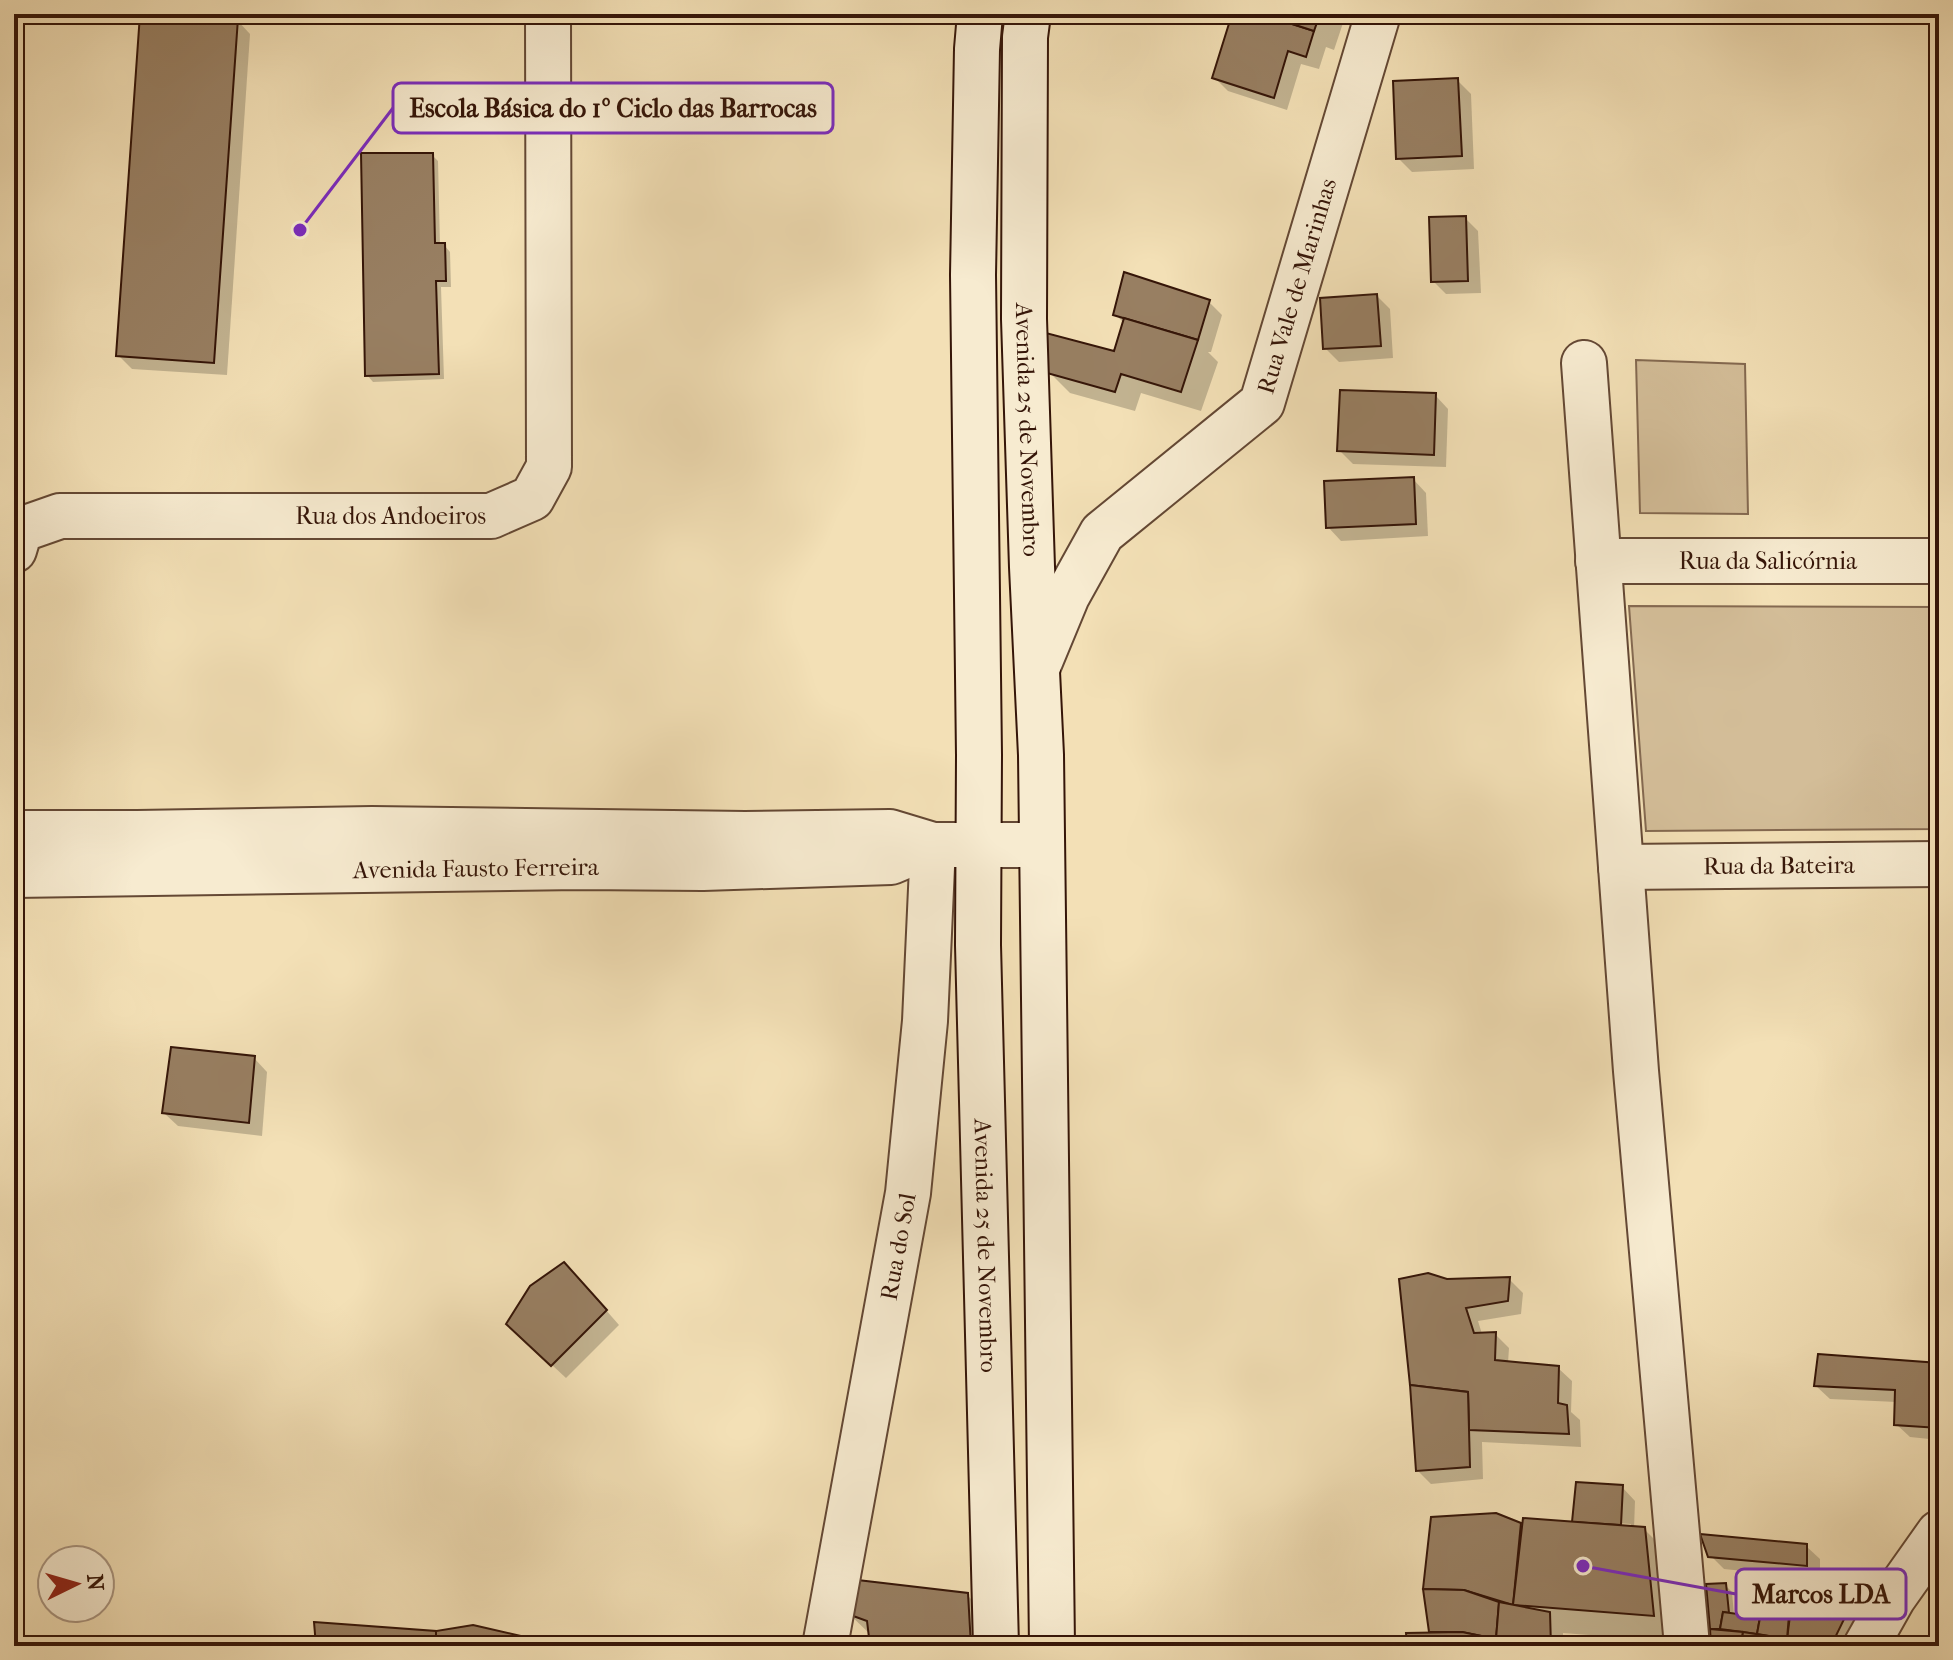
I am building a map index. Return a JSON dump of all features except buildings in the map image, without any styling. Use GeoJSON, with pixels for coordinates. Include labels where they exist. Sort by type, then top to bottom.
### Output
{"type":"FeatureCollection","features":[{"type":"Feature","properties":{"kind":"street","name":"Rua dos Andoeiros"},"geometry":{"type":"LineString","coordinates":[[14,550],[20,530],[60,516],[491,516],[532,498],[549,467],[548,14]]}},
{"type":"Feature","properties":{"kind":"street","name":"Avenida 25 de Novembro"},"geometry":{"type":"LineString","coordinates":[[980,14],[973,275],[978,945],[996,1646]]}},
{"type":"Feature","properties":{"kind":"street","name":"Avenida 25 de Novembro"},"geometry":{"type":"LineString","coordinates":[[1028,14],[1025,37],[1024,319],[1042,845],[1052,1646]]}},
{"type":"Feature","properties":{"kind":"street","name":"Rua Vale de Marinhas"},"geometry":{"type":"LineString","coordinates":[[1038,666],[1067,596],[1102,533],[1262,403],[1378,14]]}},
{"type":"Feature","properties":{"kind":"street"},"geometry":{"type":"LineString","coordinates":[[1584,363],[1636,1071],[1687,1646]]}},
{"type":"Feature","properties":{"kind":"street","name":"Rua da Salicórnia"},"geometry":{"type":"LineString","coordinates":[[1598,561],[1939,561]]}},
{"type":"Feature","properties":{"kind":"street","name":"Avenida Fausto Ferreira"},"geometry":{"type":"LineString","coordinates":[[14,833],[372,829],[745,834],[890,832],[933,845],[979,845]]}},
{"type":"Feature","properties":{"kind":"street","name":"Avenida Fausto Ferreira"},"geometry":{"type":"LineString","coordinates":[[14,875],[703,868],[891,862],[933,845]]}},
{"type":"Feature","properties":{"kind":"street","name":"Rua do Sol"},"geometry":{"type":"LineString","coordinates":[[825,1646],[908,1193],[925,1021],[933,845]]}},
{"type":"Feature","properties":{"kind":"street"},"geometry":{"type":"LineString","coordinates":[[979,845],[1042,845]]}},
{"type":"Feature","properties":{"kind":"street","name":"Rua da Bateira"},"geometry":{"type":"LineString","coordinates":[[1621,867],[1939,864]]}},
{"type":"Feature","properties":{"kind":"street"},"geometry":{"type":"LineString","coordinates":[[1866,1646],[1893,1598],[1939,1533]]}},
{"type":"Feature","properties":{"kind":"shaded area"},"geometry":{"type":"Polygon","coordinates":[[[1636,360],[1745,364],[1748,514],[1640,513],[1636,360]]]}},
{"type":"Feature","properties":{"kind":"shaded area"},"geometry":{"type":"Polygon","coordinates":[[[1629,606],[1939,607],[1939,829],[1646,831],[1629,606]]]}},
{"type":"Feature","properties":{"kind":"place","name":"Escola Básica do 1º Ciclo das Barrocas"},"geometry":{"type":"Point","coordinates":[300,230]}},
{"type":"Feature","properties":{"kind":"place","name":"Marcos LDA"},"geometry":{"type":"Point","coordinates":[1583,1566]}}]}
